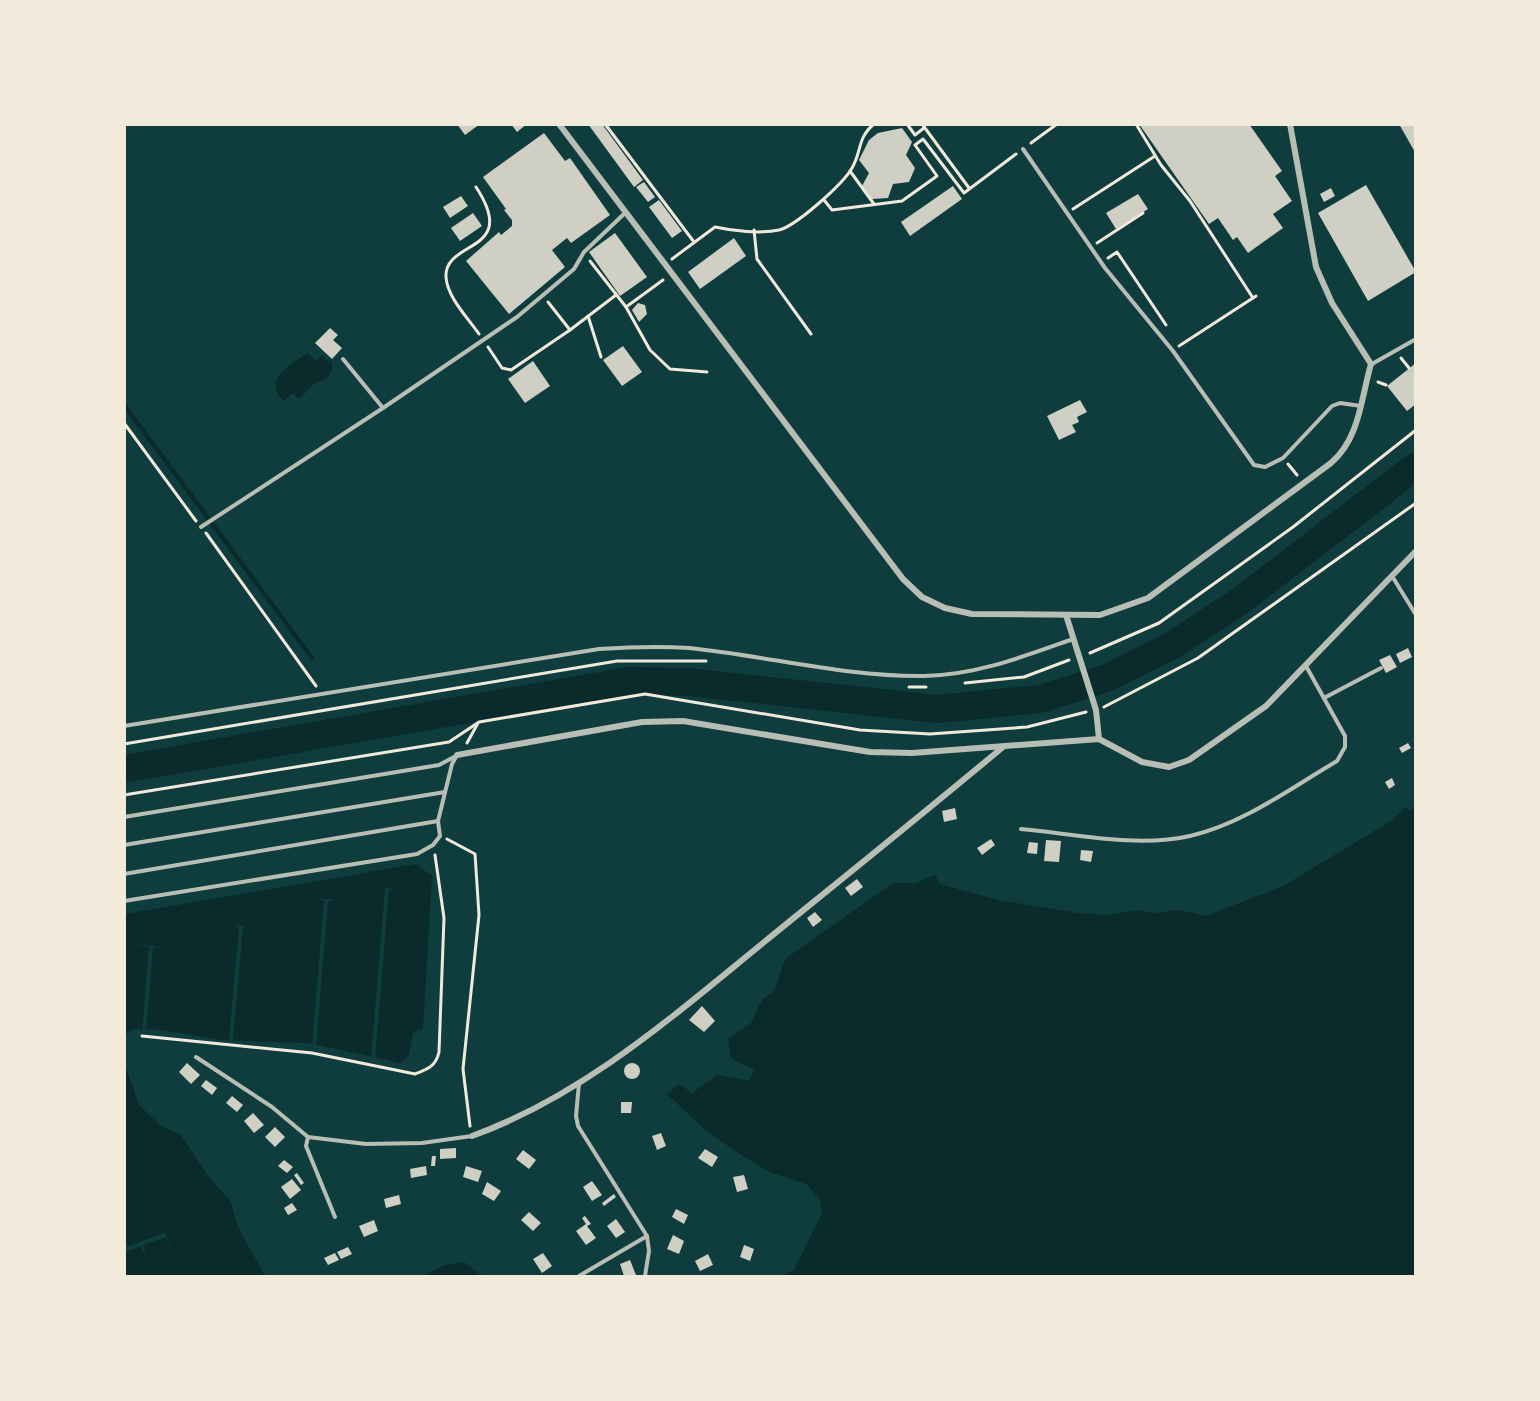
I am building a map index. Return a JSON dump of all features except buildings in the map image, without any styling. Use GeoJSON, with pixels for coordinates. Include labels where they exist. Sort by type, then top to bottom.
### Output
{"type":"FeatureCollection","features":[{"type":"Feature","properties":{"kind":"street"},"geometry":{"type":"LineString","coordinates":[[559,124],[903,579],[922,597],[945,608],[972,614],[1066,615],[1100,615],[1148,598],[1337,457],[1350,440],[1362,406],[1371,364],[1332,303],[1316,267],[1290,124]]}},
{"type":"Feature","properties":{"kind":"street"},"geometry":{"type":"LineString","coordinates":[[457,755],[642,722],[673,721],[870,752],[912,753],[1099,739],[1152,765],[1176,765],[1189,760],[1253,716],[1306,665],[1416,551]]}},
{"type":"Feature","properties":{"kind":"street"},"geometry":{"type":"LineString","coordinates":[[1066,615],[1078,660],[1096,710],[1099,739]]}},
{"type":"Feature","properties":{"kind":"street"},"geometry":{"type":"LineString","coordinates":[[472,1136],[494,1128],[612,1063],[1004,747]]}},
{"type":"Feature","properties":{"kind":"lane"},"geometry":{"type":"LineString","coordinates":[[1023,149],[1090,247],[1173,351],[1249,459],[1261,467],[1269,466],[1283,458],[1332,406],[1340,403],[1362,406]]}},
{"type":"Feature","properties":{"kind":"lane"},"geometry":{"type":"LineString","coordinates":[[203,526],[484,341],[574,269],[584,252],[625,213]]}},
{"type":"Feature","properties":{"kind":"lane"},"geometry":{"type":"LineString","coordinates":[[1371,364],[1416,339]]}},
{"type":"Feature","properties":{"kind":"lane"},"geometry":{"type":"LineString","coordinates":[[343,359],[383,408]]}},
{"type":"Feature","properties":{"kind":"lane"},"geometry":{"type":"LineString","coordinates":[[1391,575],[1416,615]]}},
{"type":"Feature","properties":{"kind":"lane"},"geometry":{"type":"LineString","coordinates":[[124,726],[599,649],[648,646],[690,648],[866,673],[924,676],[965,672],[1001,664],[1074,639]]}},
{"type":"Feature","properties":{"kind":"lane"},"geometry":{"type":"LineString","coordinates":[[1021,829],[1138,840],[1190,836],[1238,820],[1337,761],[1345,747],[1345,736],[1306,665]]}},
{"type":"Feature","properties":{"kind":"lane"},"geometry":{"type":"LineString","coordinates":[[1324,698],[1381,668]]}},
{"type":"Feature","properties":{"kind":"lane"},"geometry":{"type":"LineString","coordinates":[[124,901],[417,854],[433,845],[440,836],[438,821],[452,764],[457,755]]}},
{"type":"Feature","properties":{"kind":"lane"},"geometry":{"type":"LineString","coordinates":[[124,817],[439,765],[457,755]]}},
{"type":"Feature","properties":{"kind":"lane"},"geometry":{"type":"LineString","coordinates":[[124,845],[445,792]]}},
{"type":"Feature","properties":{"kind":"lane"},"geometry":{"type":"LineString","coordinates":[[124,874],[438,821]]}},
{"type":"Feature","properties":{"kind":"lane"},"geometry":{"type":"LineString","coordinates":[[196,1057],[272,1107],[309,1137],[366,1144],[411,1143],[472,1136]]}},
{"type":"Feature","properties":{"kind":"lane"},"geometry":{"type":"LineString","coordinates":[[579,1083],[576,1116],[578,1126],[647,1236],[649,1251],[645,1276]]}},
{"type":"Feature","properties":{"kind":"lane"},"geometry":{"type":"LineString","coordinates":[[309,1137],[306,1146],[335,1217]]}},
{"type":"Feature","properties":{"kind":"lane"},"geometry":{"type":"LineString","coordinates":[[579,1276],[647,1236]]}},
{"type":"Feature","properties":{"kind":"path"},"geometry":{"type":"LineString","coordinates":[[605,124],[694,243]]}},
{"type":"Feature","properties":{"kind":"path"},"geometry":{"type":"LineString","coordinates":[[664,264],[715,227],[780,230],[824,200],[850,171],[864,133],[874,124]]}},
{"type":"Feature","properties":{"kind":"path"},"geometry":{"type":"LineString","coordinates":[[907,124],[915,135],[923,126],[970,188]]}},
{"type":"Feature","properties":{"kind":"path"},"geometry":{"type":"LineString","coordinates":[[824,200],[831,210],[902,201],[937,176],[915,145],[923,139],[963,193],[1057,124]]}},
{"type":"Feature","properties":{"kind":"path"},"geometry":{"type":"LineString","coordinates":[[1136,124],[1155,156],[1190,201],[1255,297],[1173,351]]}},
{"type":"Feature","properties":{"kind":"path"},"geometry":{"type":"LineString","coordinates":[[1066,213],[1155,156]]}},
{"type":"Feature","properties":{"kind":"path"},"geometry":{"type":"LineString","coordinates":[[850,171],[874,204]]}},
{"type":"Feature","properties":{"kind":"path"},"geometry":{"type":"LineString","coordinates":[[476,187],[488,204],[490,226],[480,241],[450,263],[446,277],[454,297],[502,368],[511,370],[616,295]]}},
{"type":"Feature","properties":{"kind":"path"},"geometry":{"type":"LineString","coordinates":[[1090,247],[1143,213]]}},
{"type":"Feature","properties":{"kind":"path"},"geometry":{"type":"LineString","coordinates":[[753,230],[757,260],[811,334]]}},
{"type":"Feature","properties":{"kind":"path"},"geometry":{"type":"LineString","coordinates":[[584,252],[626,307],[650,350],[670,369],[707,372]]}},
{"type":"Feature","properties":{"kind":"path"},"geometry":{"type":"LineString","coordinates":[[626,307],[671,274]]}},
{"type":"Feature","properties":{"kind":"path"},"geometry":{"type":"LineString","coordinates":[[543,295],[570,330]]}},
{"type":"Feature","properties":{"kind":"path"},"geometry":{"type":"LineString","coordinates":[[588,316],[601,357]]}},
{"type":"Feature","properties":{"kind":"path"},"geometry":{"type":"LineString","coordinates":[[1402,359],[1410,368]]}},
{"type":"Feature","properties":{"kind":"path"},"geometry":{"type":"LineString","coordinates":[[1377,382],[1386,385]]}},
{"type":"Feature","properties":{"kind":"path"},"geometry":{"type":"LineString","coordinates":[[124,423],[203,526],[322,694]]}},
{"type":"Feature","properties":{"kind":"path"},"geometry":{"type":"LineString","coordinates":[[953,684],[1024,677],[1078,660],[1159,623],[1310,514],[1416,429]]}},
{"type":"Feature","properties":{"kind":"path"},"geometry":{"type":"LineString","coordinates":[[124,795],[449,742],[479,722],[645,694],[860,730],[930,734],[1027,726],[1096,710],[1154,683],[1198,658],[1416,503]]}},
{"type":"Feature","properties":{"kind":"path"},"geometry":{"type":"LineString","coordinates":[[124,744],[617,661],[710,661]]}},
{"type":"Feature","properties":{"kind":"path"},"geometry":{"type":"LineString","coordinates":[[907,686],[930,687]]}},
{"type":"Feature","properties":{"kind":"path"},"geometry":{"type":"LineString","coordinates":[[470,737],[479,722]]}},
{"type":"Feature","properties":{"kind":"path"},"geometry":{"type":"LineString","coordinates":[[440,836],[475,854],[479,915],[464,1069],[467,1113],[472,1136]]}},
{"type":"Feature","properties":{"kind":"path"},"geometry":{"type":"LineString","coordinates":[[142,1036],[312,1053],[415,1074],[429,1069],[437,1061],[439,1052],[444,918],[433,845]]}},
{"type":"Feature","properties":{"kind":"water"},"geometry":{"type":"Polygon","coordinates":[[[308,353],[316,361],[322,355],[328,362],[331,360],[331,374],[313,385],[298,399],[293,393],[284,401],[278,394],[277,380],[287,367],[308,353]]]}},
{"type":"Feature","properties":{"kind":"water"},"geometry":{"type":"Polygon","coordinates":[[[1415,806],[1415,1276],[782,1276],[794,1270],[822,1213],[820,1199],[806,1184],[769,1172],[735,1151],[704,1129],[667,1094],[679,1084],[692,1093],[717,1075],[749,1081],[754,1070],[731,1058],[728,1039],[751,1023],[762,1000],[775,990],[785,959],[893,883],[916,883],[935,875],[940,884],[998,900],[1078,913],[1107,915],[1139,910],[1154,913],[1178,910],[1206,916],[1283,886],[1391,821],[1406,807],[1410,810],[1415,806]]]}},
{"type":"Feature","properties":{"kind":"water"},"geometry":{"type":"Polygon","coordinates":[[[416,864],[432,876],[423,1029],[413,1033],[409,1055],[401,1063],[308,1043],[220,1040],[163,1030],[134,1029],[126,1034],[125,1039],[125,914],[416,864]]]}},
{"type":"Feature","properties":{"kind":"water"},"geometry":{"type":"Polygon","coordinates":[[[124,1062],[139,1105],[162,1127],[180,1134],[211,1180],[230,1200],[239,1229],[265,1276],[125,1276],[124,1062]]]}},
{"type":"Feature","properties":{"kind":"water"},"geometry":{"type":"Polygon","coordinates":[[[464,1262],[482,1276],[423,1276],[442,1266],[464,1262]]]}},
{"type":"Feature","properties":{"kind":"pier"},"geometry":{"type":"Polygon","coordinates":[[[376,887],[398,889],[389,890],[375,1060],[371,1059],[385,889],[376,887]]]}},
{"type":"Feature","properties":{"kind":"pier"},"geometry":{"type":"Polygon","coordinates":[[[315,898],[337,900],[328,901],[316,1047],[312,1047],[324,901],[315,898]]]}},
{"type":"Feature","properties":{"kind":"pier"},"geometry":{"type":"Polygon","coordinates":[[[230,924],[252,928],[243,927],[233,1039],[229,1039],[239,927],[230,924]]]}},
{"type":"Feature","properties":{"kind":"pier"},"geometry":{"type":"Polygon","coordinates":[[[133,944],[163,947],[153,948],[146,1032],[142,1032],[149,947],[133,944]]]}},
{"type":"Feature","properties":{"kind":"pier"},"geometry":{"type":"Polygon","coordinates":[[[162,1224],[173,1252],[166,1237],[143,1245],[147,1262],[141,1246],[125,1252],[125,1247],[165,1233],[162,1224]]]}},
{"type":"Feature","properties":{"kind":"waterway"},"geometry":{"type":"LineString","coordinates":[[124,405],[312,658]]}},
{"type":"Feature","properties":{"kind":"waterway"},"geometry":{"type":"LineString","coordinates":[[124,769],[629,681],[688,682],[937,709],[1040,699],[1107,678],[1173,645],[1240,601],[1416,466]]}}]}
